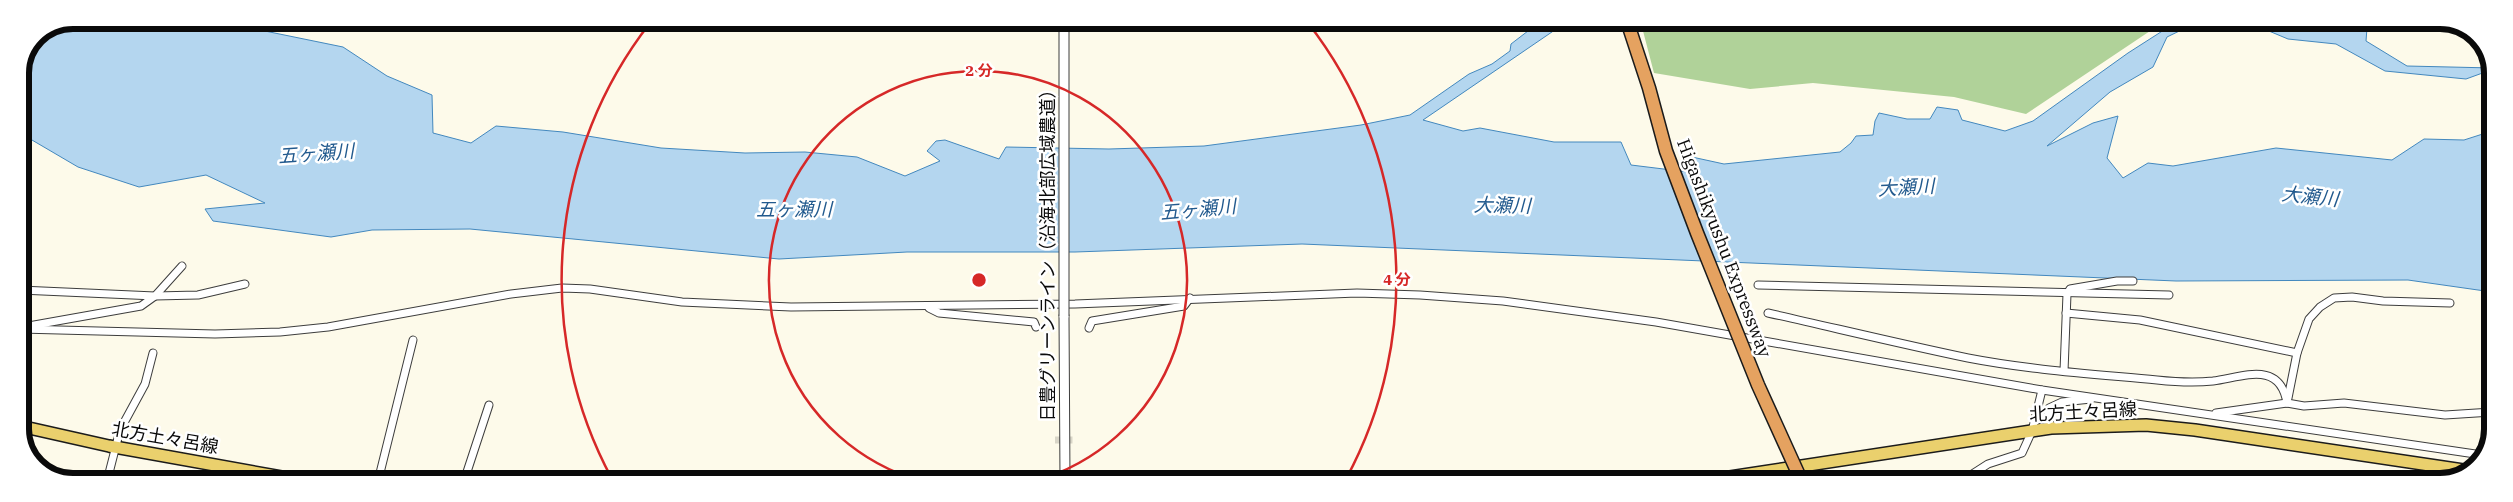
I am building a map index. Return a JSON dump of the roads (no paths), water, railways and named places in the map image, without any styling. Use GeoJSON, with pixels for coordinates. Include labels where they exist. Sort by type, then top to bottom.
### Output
{"type":"FeatureCollection","features":[{"type":"Feature","properties":{"kind":"highway","name":"Higashikyushu Expressway"},"geometry":{"type":"LineString","coordinates":[[1630,29],[1666,151],[1696,233],[1758,385],[1798,473]]}},
{"type":"Feature","properties":{"kind":"main road","name":"北方土々呂線"},"geometry":{"type":"LineString","coordinates":[[1756,473],[2051,428],[2146,425],[2195,430],[2458,469]]}},
{"type":"Feature","properties":{"kind":"main road","name":"北方土々呂線"},"geometry":{"type":"LineString","coordinates":[[29,428],[116,447],[260,473]]}},
{"type":"Feature","properties":{"kind":"street","name":"日豊グリーンライン（沿海北部広域農道）"},"geometry":{"type":"LineString","coordinates":[[1064,29],[1065,473]]}},
{"type":"Feature","properties":{"kind":"street"},"geometry":{"type":"LineString","coordinates":[[29,327],[141,306],[155,296],[182,266]]}},
{"type":"Feature","properties":{"kind":"street"},"geometry":{"type":"LineString","coordinates":[[2069,292],[2070,290],[2117,281],[2133,281]]}},
{"type":"Feature","properties":{"kind":"street"},"geometry":{"type":"LineString","coordinates":[[29,290],[155,296],[198,295],[245,284]]}},
{"type":"Feature","properties":{"kind":"street"},"geometry":{"type":"LineString","coordinates":[[1758,285],[2169,294]]}},
{"type":"Feature","properties":{"kind":"street"},"geometry":{"type":"LineString","coordinates":[[29,329],[215,334],[280,332],[328,327],[511,294],[562,288],[590,289],[691,303],[791,307],[926,307],[1357,293],[1503,301],[1749,337],[2042,390],[2476,454]]}},
{"type":"Feature","properties":{"kind":"street"},"geometry":{"type":"LineString","coordinates":[[2064,371],[2066,313],[2069,292]]}},
{"type":"Feature","properties":{"kind":"street"},"geometry":{"type":"LineString","coordinates":[[2287,403],[2297,353],[2309,319],[2320,307],[2334,298],[2352,297],[2450,303]]}},
{"type":"Feature","properties":{"kind":"street"},"geometry":{"type":"LineString","coordinates":[[1090,328],[1092,322],[1184,306],[1190,298]]}},
{"type":"Feature","properties":{"kind":"street"},"geometry":{"type":"LineString","coordinates":[[926,307],[939,313],[1034,322],[1036,327]]}},
{"type":"Feature","properties":{"kind":"street"},"geometry":{"type":"LineString","coordinates":[[1768,313],[1970,358],[2064,371],[2176,382],[2216,380],[2252,373],[2276,380],[2285,389],[2287,403]]}},
{"type":"Feature","properties":{"kind":"street"},"geometry":{"type":"LineString","coordinates":[[2066,313],[2140,320],[2297,353]]}},
{"type":"Feature","properties":{"kind":"street"},"geometry":{"type":"LineString","coordinates":[[380,473],[413,340]]}},
{"type":"Feature","properties":{"kind":"street"},"geometry":{"type":"LineString","coordinates":[[109,473],[120,430],[145,384],[153,353]]}},
{"type":"Feature","properties":{"kind":"street"},"geometry":{"type":"LineString","coordinates":[[1974,473],[1988,464],[2022,453],[2032,431],[2042,390]]}},
{"type":"Feature","properties":{"kind":"street"},"geometry":{"type":"LineString","coordinates":[[2051,428],[2048,414],[2049,408],[2062,402],[2097,397]]}},
{"type":"Feature","properties":{"kind":"street"},"geometry":{"type":"LineString","coordinates":[[2209,414],[2287,403],[2304,406],[2344,403],[2445,415],[2484,413]]}},
{"type":"Feature","properties":{"kind":"street"},"geometry":{"type":"LineString","coordinates":[[467,473],[488,405]]}},
{"type":"Feature","properties":{"kind":"water"},"geometry":{"type":"Polygon","coordinates":[[[73,29],[255,29],[343,47],[387,76],[432,95],[433,133],[471,143],[496,126],[563,132],[661,148],[745,153],[805,152],[857,157],[905,176],[940,161],[927,151],[936,141],[945,140],[999,159],[1006,147],[1109,149],[1204,146],[1361,125],[1410,115],[1469,74],[1492,64],[1510,51],[1511,44],[1531,29],[1556,29],[1423,120],[1463,131],[1480,128],[1554,142],[1621,142],[1631,165],[1688,172],[1692,157],[1724,164],[1840,152],[1856,136],[1873,135],[1875,121],[1879,113],[1907,119],[1930,119],[1937,107],[1958,110],[1962,120],[2005,131],[2033,121],[2128,53],[2166,29],[2184,29],[2167,37],[2153,67],[2110,92],[2047,146],[2093,123],[2118,116],[2107,158],[2123,178],[2148,163],[2173,166],[2276,148],[2392,160],[2424,139],[2464,140],[2484,134],[2484,291],[2408,280],[2176,281],[1302,244],[1075,252],[907,252],[779,259],[470,229],[372,230],[331,237],[213,221],[205,209],[265,203],[206,175],[139,187],[78,167],[29,138],[29,73],[32,56],[49,36],[56,32],[73,29]]]}},
{"type":"Feature","properties":{"kind":"water"},"geometry":{"type":"Polygon","coordinates":[[[2264,29],[2367,29],[2366,41],[2407,66],[2484,68],[2484,72],[2466,79],[2385,71],[2336,44],[2288,39],[2264,29]]]}},
{"type":"Feature","properties":{"kind":"tunnel"},"geometry":{"type":"LineString","coordinates":[[1055,440],[1075,440]]}},
{"type":"Feature","properties":{"kind":"water label","name":"五ヶ瀬川"},"geometry":{"type":"Point","coordinates":[316,153]}},
{"type":"Feature","properties":{"kind":"water label","name":"大瀬川"},"geometry":{"type":"Point","coordinates":[1906,187]}},
{"type":"Feature","properties":{"kind":"water label","name":"大瀬川"},"geometry":{"type":"Point","coordinates":[2310,196]}},
{"type":"Feature","properties":{"kind":"water label","name":"大瀬川"},"geometry":{"type":"Point","coordinates":[1502,205]}},
{"type":"Feature","properties":{"kind":"water label","name":"五ヶ瀬川"},"geometry":{"type":"Point","coordinates":[794,209]}},
{"type":"Feature","properties":{"kind":"water label","name":"五ヶ瀬川"},"geometry":{"type":"Point","coordinates":[1198,209]}}]}
